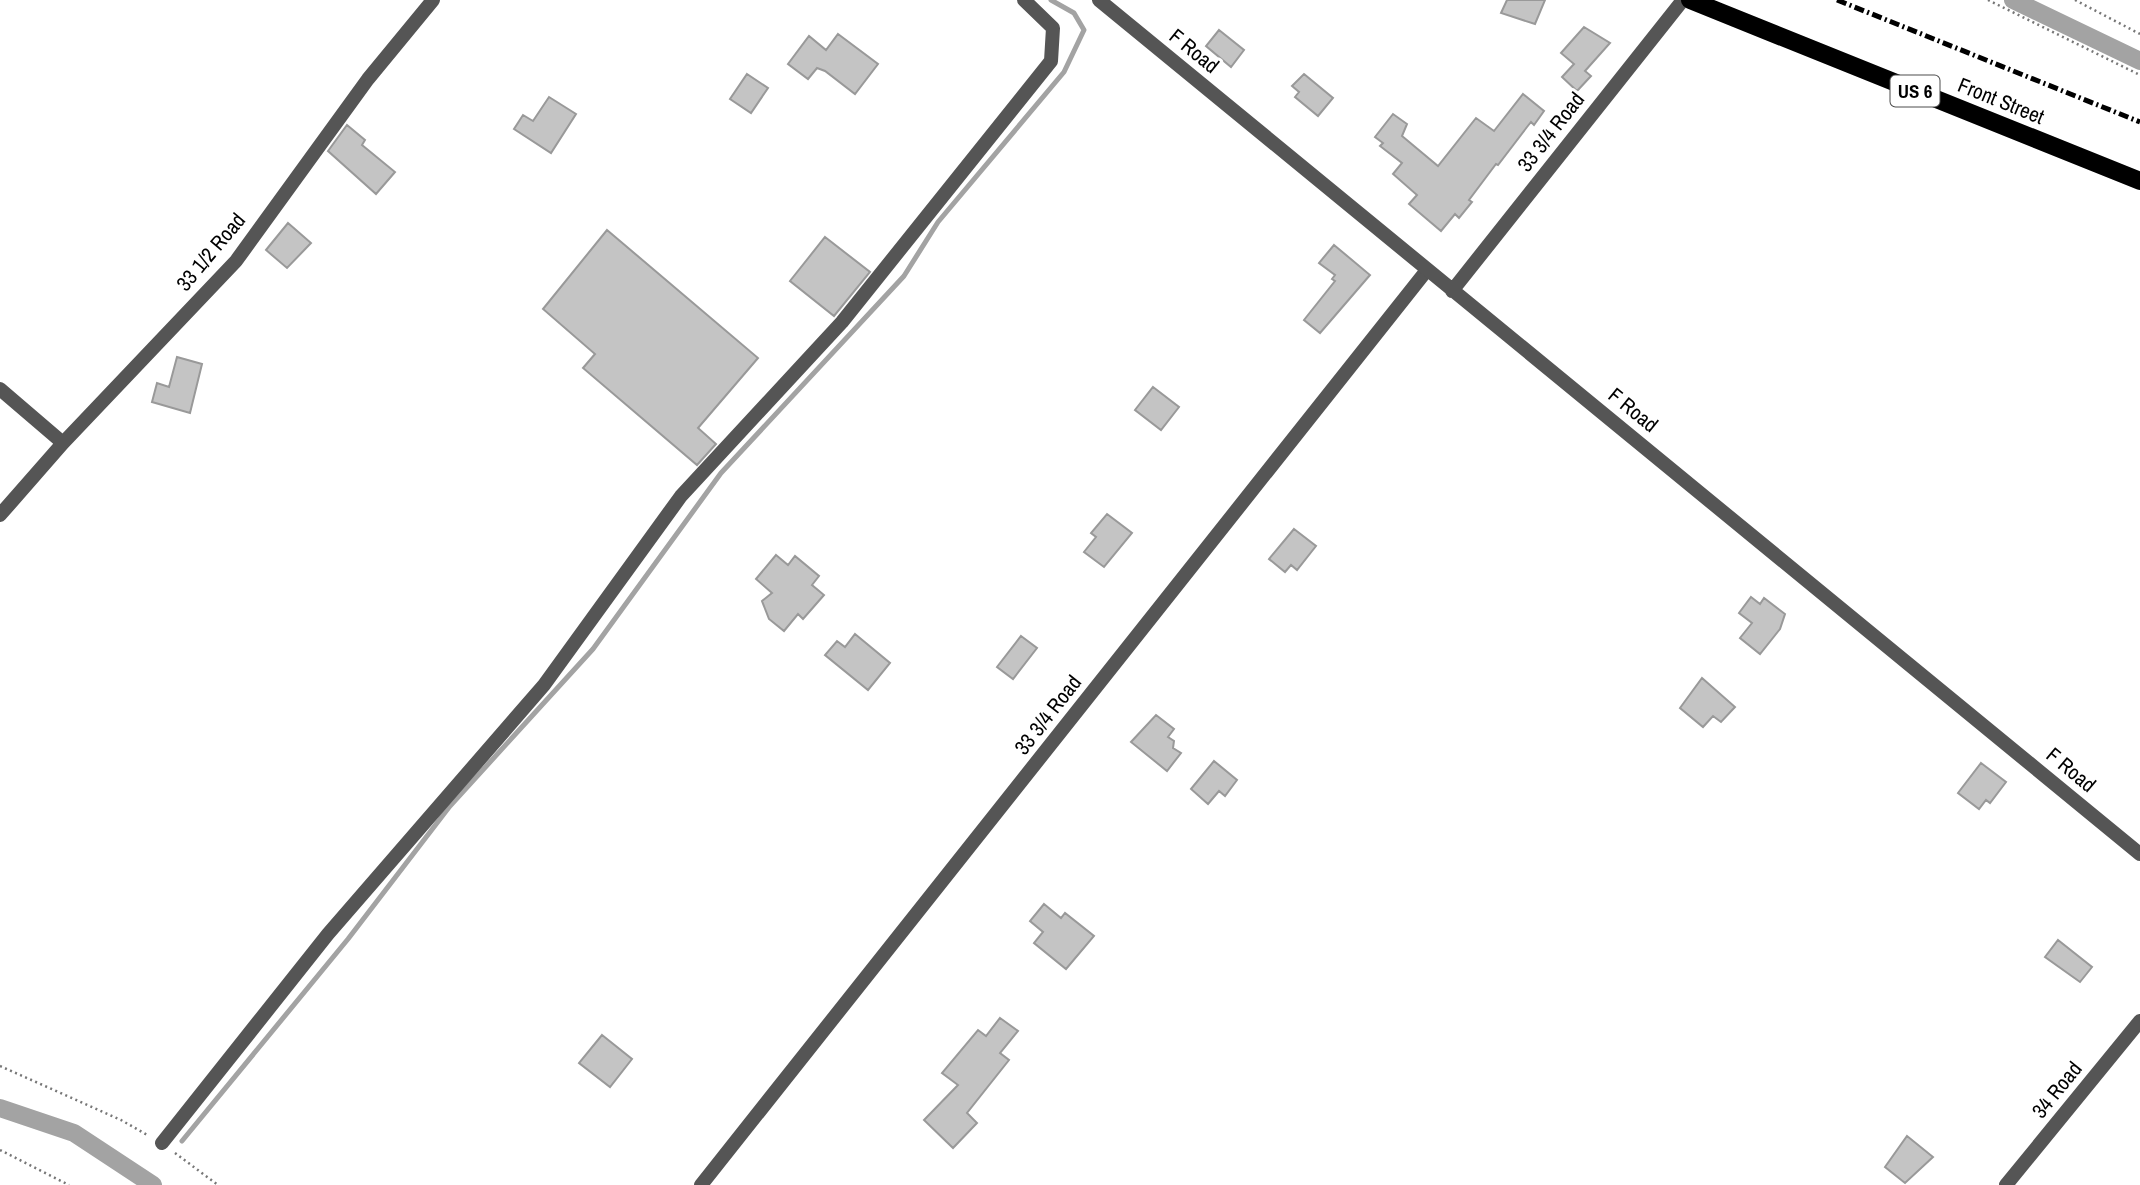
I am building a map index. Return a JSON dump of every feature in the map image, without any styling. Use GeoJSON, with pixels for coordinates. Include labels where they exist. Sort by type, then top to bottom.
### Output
{"type":"FeatureCollection","features":[{"type":"Feature","properties":{"kind":"main road","name":"Front Street"},"geometry":{"type":"LineString","coordinates":[[1690,0],[2140,181]]}},
{"type":"Feature","properties":{"kind":"street","name":"33 1/2 Road"},"geometry":{"type":"LineString","coordinates":[[0,515],[63,443],[236,261],[368,79],[433,0]]}},
{"type":"Feature","properties":{"kind":"street"},"geometry":{"type":"LineString","coordinates":[[162,1143],[328,934],[544,685],[681,496],[842,322],[1051,61],[1053,28],[1024,0]]}},
{"type":"Feature","properties":{"kind":"street","name":"F Road"},"geometry":{"type":"LineString","coordinates":[[1099,0],[2140,854]]}},
{"type":"Feature","properties":{"kind":"street","name":"33 3/4 Road"},"geometry":{"type":"LineString","coordinates":[[1452,290],[1682,0]]}},
{"type":"Feature","properties":{"kind":"street","name":"33 3/4 Road"},"geometry":{"type":"LineString","coordinates":[[701,1185],[1427,270]]}},
{"type":"Feature","properties":{"kind":"street"},"geometry":{"type":"LineString","coordinates":[[0,389],[63,443]]}},
{"type":"Feature","properties":{"kind":"street","name":"34 Road"},"geometry":{"type":"LineString","coordinates":[[2006,1185],[2140,1021]]}},
{"type":"Feature","properties":{"kind":"path"},"geometry":{"type":"LineString","coordinates":[[1988,0],[2140,75]]}},
{"type":"Feature","properties":{"kind":"path"},"geometry":{"type":"LineString","coordinates":[[2075,0],[2140,33]]}},
{"type":"Feature","properties":{"kind":"path"},"geometry":{"type":"LineString","coordinates":[[0,1066],[121,1119],[162,1143],[218,1185]]}},
{"type":"Feature","properties":{"kind":"path"},"geometry":{"type":"LineString","coordinates":[[0,1150],[69,1185]]}},
{"type":"Feature","properties":{"kind":"building"},"geometry":{"type":"Polygon","coordinates":[[[1507,0],[1545,0],[1535,24],[1501,13],[1507,0]]]}},
{"type":"Feature","properties":{"kind":"building"},"geometry":{"type":"Polygon","coordinates":[[[1584,27],[1610,43],[1585,71],[1591,76],[1577,91],[1562,77],[1574,64],[1561,53],[1584,27]]]}},
{"type":"Feature","properties":{"kind":"building"},"geometry":{"type":"Polygon","coordinates":[[[1219,30],[1244,50],[1231,67],[1206,46],[1219,30]]]}},
{"type":"Feature","properties":{"kind":"building"},"geometry":{"type":"Polygon","coordinates":[[[838,34],[878,64],[855,94],[825,71],[817,68],[808,79],[788,64],[809,36],[826,50],[838,34]]]}},
{"type":"Feature","properties":{"kind":"building"},"geometry":{"type":"Polygon","coordinates":[[[747,74],[768,88],[751,113],[730,99],[747,74]]]}},
{"type":"Feature","properties":{"kind":"building"},"geometry":{"type":"Polygon","coordinates":[[[1304,74],[1333,98],[1318,116],[1295,97],[1299,92],[1292,86],[1304,74]]]}},
{"type":"Feature","properties":{"kind":"building"},"geometry":{"type":"Polygon","coordinates":[[[1523,94],[1544,111],[1534,125],[1531,122],[1498,165],[1496,164],[1459,218],[1455,214],[1441,231],[1409,204],[1417,195],[1393,174],[1402,163],[1380,146],[1383,143],[1375,137],[1393,114],[1407,124],[1402,136],[1438,166],[1476,118],[1494,131],[1523,94]]]}},
{"type":"Feature","properties":{"kind":"building"},"geometry":{"type":"Polygon","coordinates":[[[549,97],[576,114],[551,153],[514,129],[523,115],[533,121],[549,97]]]}},
{"type":"Feature","properties":{"kind":"building"},"geometry":{"type":"Polygon","coordinates":[[[347,125],[365,140],[362,145],[395,172],[376,194],[328,151],[347,125]]]}},
{"type":"Feature","properties":{"kind":"building"},"geometry":{"type":"Polygon","coordinates":[[[288,223],[311,243],[287,268],[266,250],[288,223]]]}},
{"type":"Feature","properties":{"kind":"building"},"geometry":{"type":"Polygon","coordinates":[[[607,230],[758,358],[698,428],[716,444],[697,465],[583,368],[595,354],[543,309],[607,230]]]}},
{"type":"Feature","properties":{"kind":"building"},"geometry":{"type":"Polygon","coordinates":[[[825,237],[870,272],[834,316],[790,281],[825,237]]]}},
{"type":"Feature","properties":{"kind":"building"},"geometry":{"type":"Polygon","coordinates":[[[1334,245],[1370,275],[1320,333],[1304,320],[1335,281],[1332,279],[1335,275],[1319,263],[1334,245]]]}},
{"type":"Feature","properties":{"kind":"building"},"geometry":{"type":"Polygon","coordinates":[[[177,357],[202,364],[190,413],[152,402],[157,383],[169,387],[177,357]]]}},
{"type":"Feature","properties":{"kind":"building"},"geometry":{"type":"Polygon","coordinates":[[[1153,387],[1179,407],[1161,430],[1135,410],[1153,387]]]}},
{"type":"Feature","properties":{"kind":"building"},"geometry":{"type":"Polygon","coordinates":[[[1107,514],[1132,533],[1104,567],[1084,552],[1096,537],[1091,533],[1107,514]]]}},
{"type":"Feature","properties":{"kind":"building"},"geometry":{"type":"Polygon","coordinates":[[[1294,529],[1316,546],[1297,570],[1291,565],[1285,572],[1269,559],[1294,529]]]}},
{"type":"Feature","properties":{"kind":"building"},"geometry":{"type":"Polygon","coordinates":[[[776,555],[788,565],[795,556],[819,576],[812,585],[824,595],[803,619],[798,614],[784,631],[769,619],[762,601],[772,593],[756,579],[776,555]]]}},
{"type":"Feature","properties":{"kind":"building"},"geometry":{"type":"Polygon","coordinates":[[[1751,597],[1760,604],[1764,598],[1785,614],[1780,629],[1760,654],[1740,638],[1752,623],[1739,613],[1751,597]]]}},
{"type":"Feature","properties":{"kind":"building"},"geometry":{"type":"Polygon","coordinates":[[[855,634],[890,663],[868,690],[825,655],[837,641],[845,647],[855,634]]]}},
{"type":"Feature","properties":{"kind":"building"},"geometry":{"type":"Polygon","coordinates":[[[1021,636],[1037,648],[1013,679],[997,667],[1021,636]]]}},
{"type":"Feature","properties":{"kind":"building"},"geometry":{"type":"Polygon","coordinates":[[[1702,678],[1735,707],[1721,722],[1713,716],[1703,727],[1680,708],[1702,678]]]}},
{"type":"Feature","properties":{"kind":"building"},"geometry":{"type":"Polygon","coordinates":[[[1156,715],[1174,729],[1168,737],[1174,741],[1173,748],[1181,753],[1167,771],[1131,742],[1156,715]]]}},
{"type":"Feature","properties":{"kind":"building"},"geometry":{"type":"Polygon","coordinates":[[[1214,761],[1237,780],[1225,796],[1219,791],[1208,804],[1191,789],[1214,761]]]}},
{"type":"Feature","properties":{"kind":"building"},"geometry":{"type":"Polygon","coordinates":[[[1981,763],[2006,782],[1990,803],[1986,800],[1979,809],[1958,793],[1981,763]]]}},
{"type":"Feature","properties":{"kind":"building"},"geometry":{"type":"Polygon","coordinates":[[[1044,904],[1061,918],[1065,913],[1094,936],[1066,969],[1034,943],[1043,932],[1030,921],[1044,904]]]}},
{"type":"Feature","properties":{"kind":"building"},"geometry":{"type":"Polygon","coordinates":[[[2058,940],[2092,967],[2080,982],[2045,957],[2058,940]]]}},
{"type":"Feature","properties":{"kind":"building"},"geometry":{"type":"Polygon","coordinates":[[[1000,1018],[1018,1031],[1000,1053],[1009,1060],[967,1113],[977,1123],[953,1148],[924,1120],[958,1085],[942,1073],[978,1030],[986,1036],[1000,1018]]]}},
{"type":"Feature","properties":{"kind":"building"},"geometry":{"type":"Polygon","coordinates":[[[602,1035],[632,1059],[610,1087],[579,1063],[602,1035]]]}},
{"type":"Feature","properties":{"kind":"building"},"geometry":{"type":"Polygon","coordinates":[[[1907,1136],[1933,1157],[1905,1183],[1885,1167],[1907,1136]]]}},
{"type":"Feature","properties":{"kind":"waterway"},"geometry":{"type":"LineString","coordinates":[[182,1141],[348,939],[450,806],[593,649],[721,473],[904,276],[938,222],[1064,72],[1084,30],[1074,13],[1051,0]]}},
{"type":"Feature","properties":{"kind":"waterway"},"geometry":{"type":"LineString","coordinates":[[2013,0],[2140,61]]}},
{"type":"Feature","properties":{"kind":"waterway"},"geometry":{"type":"LineString","coordinates":[[0,1108],[74,1133],[153,1185]]}},
{"type":"Feature","properties":{"kind":"railway"},"geometry":{"type":"LineString","coordinates":[[1837,0],[2140,122]]}}]}
